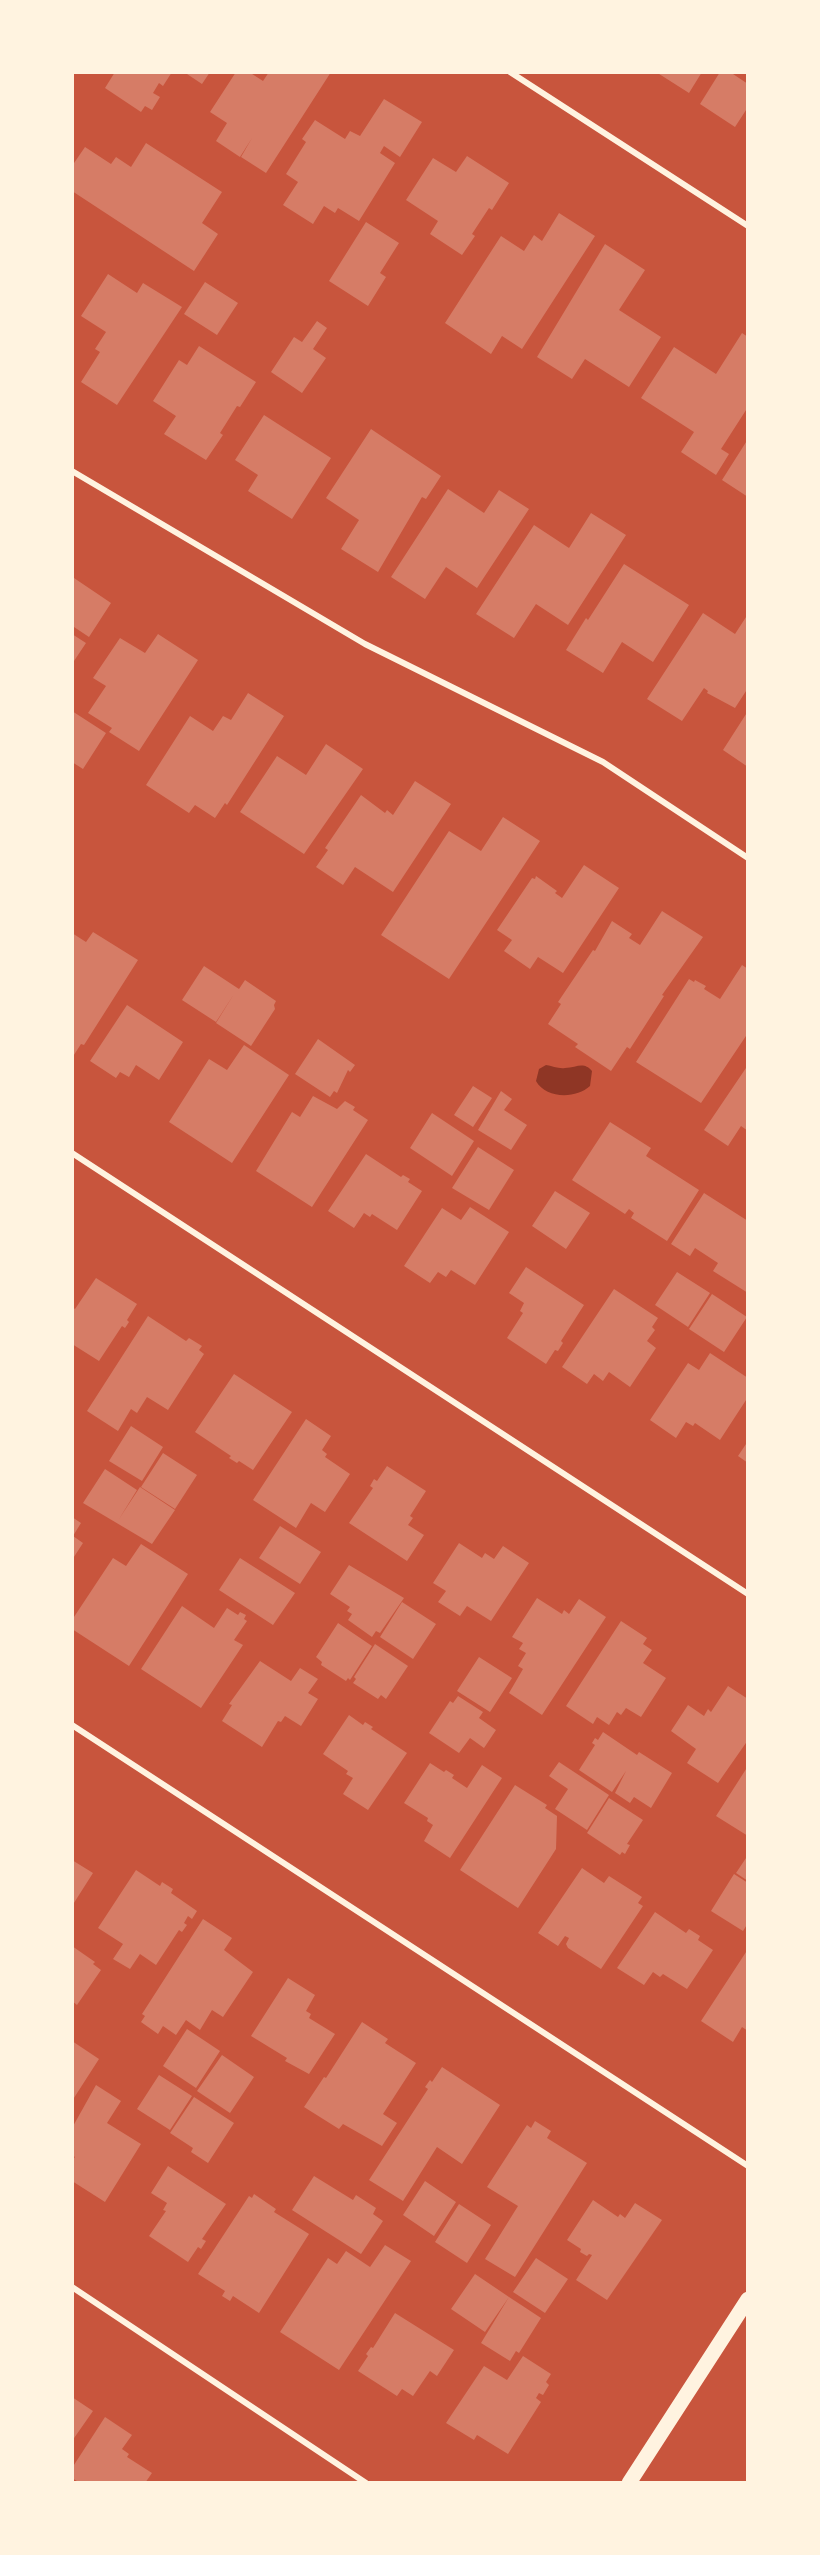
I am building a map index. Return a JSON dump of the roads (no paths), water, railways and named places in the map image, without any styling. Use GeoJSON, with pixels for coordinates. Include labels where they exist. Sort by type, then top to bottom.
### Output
{"type":"FeatureCollection","features":[{"type":"Feature","properties":{"kind":"main road"},"geometry":{"type":"LineString","coordinates":[[629,2483],[748,2299]]}},
{"type":"Feature","properties":{"kind":"street"},"geometry":{"type":"LineString","coordinates":[[510,72],[748,226]]}},
{"type":"Feature","properties":{"kind":"street"},"geometry":{"type":"LineString","coordinates":[[72,471],[365,644],[603,762],[748,858]]}},
{"type":"Feature","properties":{"kind":"street"},"geometry":{"type":"LineString","coordinates":[[72,1153],[748,1594]]}},
{"type":"Feature","properties":{"kind":"street"},"geometry":{"type":"LineString","coordinates":[[72,1725],[748,2166]]}},
{"type":"Feature","properties":{"kind":"street"},"geometry":{"type":"LineString","coordinates":[[72,2287],[366,2483]]}}]}
